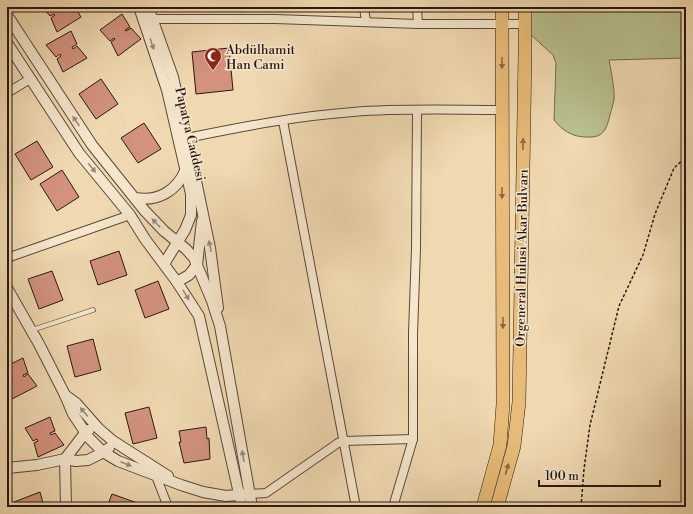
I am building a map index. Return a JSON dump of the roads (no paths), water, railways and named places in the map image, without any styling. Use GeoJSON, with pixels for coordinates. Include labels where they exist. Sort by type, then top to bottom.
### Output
{"type":"FeatureCollection","features":[{"type":"Feature","properties":{"kind":"main road","name":"Orgeneral Hulusi Akar Bulvarı"},"geometry":{"type":"LineString","coordinates":[[483,507],[500,445],[503,404],[502,7]]}},
{"type":"Feature","properties":{"kind":"main road","name":"Orgeneral Hulusi Akar Bulvarı"},"geometry":{"type":"LineString","coordinates":[[497,507],[514,446],[519,402],[525,7]]}},
{"type":"Feature","properties":{"kind":"street","name":"Papatya Caddesi"},"geometry":{"type":"LineString","coordinates":[[139,7],[159,62],[167,90],[191,194],[191,215],[185,230],[164,264]]}},
{"type":"Feature","properties":{"kind":"street","name":"Papatya Caddesi"},"geometry":{"type":"LineString","coordinates":[[148,7],[173,77],[187,138],[213,261],[220,326]]}},
{"type":"Feature","properties":{"kind":"street"},"geometry":{"type":"LineString","coordinates":[[364,7],[366,22]]}},
{"type":"Feature","properties":{"kind":"street"},"geometry":{"type":"LineString","coordinates":[[417,7],[418,24]]}},
{"type":"Feature","properties":{"kind":"street"},"geometry":{"type":"LineString","coordinates":[[7,16],[92,145],[144,210],[194,258],[212,301],[220,326],[252,507]]}},
{"type":"Feature","properties":{"kind":"street"},"geometry":{"type":"LineString","coordinates":[[152,19],[275,19],[418,24],[525,24]]}},
{"type":"Feature","properties":{"kind":"street"},"geometry":{"type":"LineString","coordinates":[[7,43],[79,152],[130,215],[199,316],[242,507]]}},
{"type":"Feature","properties":{"kind":"street"},"geometry":{"type":"LineString","coordinates":[[7,93],[30,79]]}},
{"type":"Feature","properties":{"kind":"street"},"geometry":{"type":"LineString","coordinates":[[393,507],[413,439],[413,334],[416,248],[417,110]]}},
{"type":"Feature","properties":{"kind":"street"},"geometry":{"type":"LineString","coordinates":[[187,138],[283,121],[351,112],[502,110]]}},
{"type":"Feature","properties":{"kind":"street"},"geometry":{"type":"LineString","coordinates":[[283,121],[356,507]]}},
{"type":"Feature","properties":{"kind":"street"},"geometry":{"type":"LineString","coordinates":[[135,198],[149,199],[163,196],[179,182],[186,169]]}},
{"type":"Feature","properties":{"kind":"street"},"geometry":{"type":"LineString","coordinates":[[177,282],[189,275],[197,265],[203,214]]}},
{"type":"Feature","properties":{"kind":"street"},"geometry":{"type":"LineString","coordinates":[[7,258],[130,215]]}},
{"type":"Feature","properties":{"kind":"street"},"geometry":{"type":"LineString","coordinates":[[7,288],[65,395],[70,408],[85,433],[103,452],[118,461],[181,486],[221,496],[240,496],[266,493],[343,441],[413,439]]}},
{"type":"Feature","properties":{"kind":"street"},"geometry":{"type":"LineString","coordinates":[[65,395],[76,403],[99,429],[113,441],[147,461],[181,486]]}},
{"type":"Feature","properties":{"kind":"street"},"geometry":{"type":"LineString","coordinates":[[66,507],[65,459],[85,433],[90,429],[99,429]]}},
{"type":"Feature","properties":{"kind":"street"},"geometry":{"type":"LineString","coordinates":[[7,468],[36,465],[65,459],[76,461],[88,460],[103,452],[113,441]]}},
{"type":"Feature","properties":{"kind":"street"},"geometry":{"type":"LineString","coordinates":[[156,476],[168,507]]}},
{"type":"Feature","properties":{"kind":"lane"},"geometry":{"type":"LineString","coordinates":[[31,331],[93,310]]}},
{"type":"Feature","properties":{"kind":"place","name":"Abdülhamit Han Cami"},"geometry":{"type":"Point","coordinates":[213,71]}}]}
